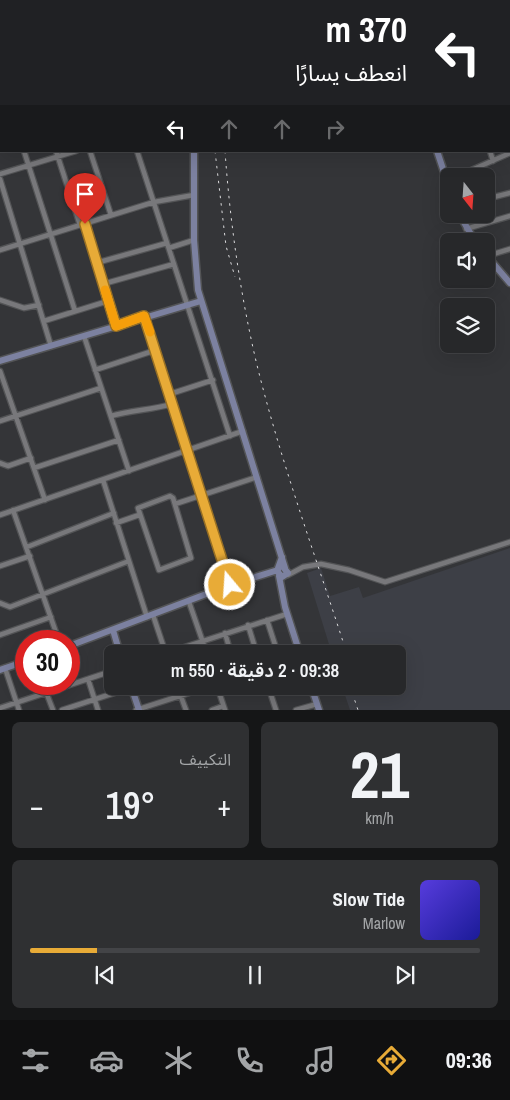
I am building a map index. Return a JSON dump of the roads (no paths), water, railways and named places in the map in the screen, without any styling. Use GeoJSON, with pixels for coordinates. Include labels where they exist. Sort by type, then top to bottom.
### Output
{"type":"FeatureCollection","features":[{"type":"Feature","properties":{"kind":"main road"},"geometry":{"type":"LineString","coordinates":[[194,152],[196,279],[201,301],[283,556],[283,594],[297,645]]}},
{"type":"Feature","properties":{"kind":"main road"},"geometry":{"type":"LineString","coordinates":[[436,152],[442,168]]}},
{"type":"Feature","properties":{"kind":"main road"},"geometry":{"type":"LineString","coordinates":[[463,223],[469,233]]}},
{"type":"Feature","properties":{"kind":"main road"},"geometry":{"type":"LineString","coordinates":[[495,264],[509,279]]}},
{"type":"Feature","properties":{"kind":"main road"},"geometry":{"type":"LineString","coordinates":[[0,361],[144,316],[201,301]]}},
{"type":"Feature","properties":{"kind":"main road"},"geometry":{"type":"LineString","coordinates":[[80,642],[230,585],[261,575],[282,572]]}},
{"type":"Feature","properties":{"kind":"main road"},"geometry":{"type":"LineString","coordinates":[[113,630],[117,645]]}},
{"type":"Feature","properties":{"kind":"main road"},"geometry":{"type":"LineString","coordinates":[[3,669],[15,665]]}},
{"type":"Feature","properties":{"kind":"main road"},"geometry":{"type":"LineString","coordinates":[[135,695],[138,710]]}},
{"type":"Feature","properties":{"kind":"main road"},"geometry":{"type":"LineString","coordinates":[[314,695],[318,707]]}},
{"type":"Feature","properties":{"kind":"street"},"geometry":{"type":"LineString","coordinates":[[24,152],[75,311]]}},
{"type":"Feature","properties":{"kind":"street"},"geometry":{"type":"LineString","coordinates":[[0,174],[29,166],[57,154],[70,152]]}},
{"type":"Feature","properties":{"kind":"street"},"geometry":{"type":"LineString","coordinates":[[90,152],[111,216]]}},
{"type":"Feature","properties":{"kind":"street"},"geometry":{"type":"LineString","coordinates":[[137,152],[230,436]]}},
{"type":"Feature","properties":{"kind":"street"},"geometry":{"type":"LineString","coordinates":[[490,152],[493,161]]}},
{"type":"Feature","properties":{"kind":"street"},"geometry":{"type":"LineString","coordinates":[[57,154],[96,263],[116,326]]}},
{"type":"Feature","properties":{"kind":"street"},"geometry":{"type":"LineString","coordinates":[[477,168],[510,154]]}},
{"type":"Feature","properties":{"kind":"street"},"geometry":{"type":"LineString","coordinates":[[0,179],[51,346]]}},
{"type":"Feature","properties":{"kind":"street"},"geometry":{"type":"LineString","coordinates":[[495,197],[510,193]]}},
{"type":"Feature","properties":{"kind":"street"},"geometry":{"type":"LineString","coordinates":[[0,250],[154,202],[194,195]]}},
{"type":"Feature","properties":{"kind":"street"},"geometry":{"type":"LineString","coordinates":[[466,229],[510,216]]}},
{"type":"Feature","properties":{"kind":"street"},"geometry":{"type":"LineString","coordinates":[[96,263],[194,240]]}},
{"type":"Feature","properties":{"kind":"street"},"geometry":{"type":"LineString","coordinates":[[495,253],[510,248]]}},
{"type":"Feature","properties":{"kind":"street"},"geometry":{"type":"LineString","coordinates":[[103,284],[174,264]]}},
{"type":"Feature","properties":{"kind":"street"},"geometry":{"type":"LineString","coordinates":[[0,300],[24,308],[39,305]]}},
{"type":"Feature","properties":{"kind":"street"},"geometry":{"type":"LineString","coordinates":[[44,321],[108,301]]}},
{"type":"Feature","properties":{"kind":"street"},"geometry":{"type":"LineString","coordinates":[[144,316],[230,585]]}},
{"type":"Feature","properties":{"kind":"street"},"geometry":{"type":"LineString","coordinates":[[84,336],[129,471]]}},
{"type":"Feature","properties":{"kind":"street"},"geometry":{"type":"LineString","coordinates":[[95,370],[156,350]]}},
{"type":"Feature","properties":{"kind":"street"},"geometry":{"type":"LineString","coordinates":[[0,371],[45,500]]}},
{"type":"Feature","properties":{"kind":"street"},"geometry":{"type":"LineString","coordinates":[[170,394],[213,380]]}},
{"type":"Feature","properties":{"kind":"street"},"geometry":{"type":"LineString","coordinates":[[0,421],[101,388]]}},
{"type":"Feature","properties":{"kind":"street"},"geometry":{"type":"LineString","coordinates":[[111,416],[134,410],[153,410],[172,404]]}},
{"type":"Feature","properties":{"kind":"street"},"geometry":{"type":"LineString","coordinates":[[0,515],[243,431]]}},
{"type":"Feature","properties":{"kind":"street"},"geometry":{"type":"LineString","coordinates":[[34,468],[119,440]]}},
{"type":"Feature","properties":{"kind":"street"},"geometry":{"type":"LineString","coordinates":[[0,463],[8,466],[31,458]]}},
{"type":"Feature","properties":{"kind":"street"},"geometry":{"type":"LineString","coordinates":[[175,504],[257,477]]}},
{"type":"Feature","properties":{"kind":"street"},"geometry":{"type":"LineString","coordinates":[[103,480],[129,561],[162,645]]}},
{"type":"Feature","properties":{"kind":"street"},"geometry":{"type":"LineString","coordinates":[[170,496],[172,496],[175,504],[191,558],[160,570],[157,568],[139,507],[170,496]]}},
{"type":"Feature","properties":{"kind":"street"},"geometry":{"type":"LineString","coordinates":[[13,510],[55,630]]}},
{"type":"Feature","properties":{"kind":"street"},"geometry":{"type":"LineString","coordinates":[[26,547],[114,513]]}},
{"type":"Feature","properties":{"kind":"street"},"geometry":{"type":"LineString","coordinates":[[116,523],[140,515]]}},
{"type":"Feature","properties":{"kind":"street"},"geometry":{"type":"LineString","coordinates":[[282,572],[321,564],[349,570],[385,582],[510,542]]}},
{"type":"Feature","properties":{"kind":"street"},"geometry":{"type":"LineString","coordinates":[[0,566],[30,556]]}},
{"type":"Feature","properties":{"kind":"street"},"geometry":{"type":"LineString","coordinates":[[0,603],[10,607],[129,561]]}},
{"type":"Feature","properties":{"kind":"street"},"geometry":{"type":"LineString","coordinates":[[189,602],[204,645]]}},
{"type":"Feature","properties":{"kind":"street"},"geometry":{"type":"LineString","coordinates":[[188,645],[287,614]]}},
{"type":"Feature","properties":{"kind":"street"},"geometry":{"type":"LineString","coordinates":[[0,635],[51,616]]}},
{"type":"Feature","properties":{"kind":"street"},"geometry":{"type":"LineString","coordinates":[[268,620],[275,645]]}},
{"type":"Feature","properties":{"kind":"street"},"geometry":{"type":"LineString","coordinates":[[248,625],[254,645]]}},
{"type":"Feature","properties":{"kind":"street"},"geometry":{"type":"LineString","coordinates":[[225,633],[229,645]]}},
{"type":"Feature","properties":{"kind":"street"},"geometry":{"type":"LineString","coordinates":[[3,669],[19,710]]}},
{"type":"Feature","properties":{"kind":"street"},"geometry":{"type":"LineString","coordinates":[[80,681],[104,674]]}},
{"type":"Feature","properties":{"kind":"street"},"geometry":{"type":"LineString","coordinates":[[88,679],[98,710]]}},
{"type":"Feature","properties":{"kind":"street"},"geometry":{"type":"LineString","coordinates":[[0,708],[37,695]]}},
{"type":"Feature","properties":{"kind":"street"},"geometry":{"type":"LineString","coordinates":[[47,695],[53,710]]}},
{"type":"Feature","properties":{"kind":"street"},"geometry":{"type":"LineString","coordinates":[[62,710],[110,695]]}},
{"type":"Feature","properties":{"kind":"street"},"geometry":{"type":"LineString","coordinates":[[138,710],[184,695]]}},
{"type":"Feature","properties":{"kind":"street"},"geometry":{"type":"LineString","coordinates":[[212,710],[224,708],[220,695]]}},
{"type":"Feature","properties":{"kind":"street"},"geometry":{"type":"LineString","coordinates":[[271,695],[276,710]]}},
{"type":"Feature","properties":{"kind":"street"},"geometry":{"type":"LineString","coordinates":[[181,696],[186,710]]}},
{"type":"Feature","properties":{"kind":"street"},"geometry":{"type":"LineString","coordinates":[[296,710],[318,707]]}},
{"type":"Feature","properties":{"kind":"railway"},"geometry":{"type":"LineString","coordinates":[[215,152],[226,246],[235,277]]}},
{"type":"Feature","properties":{"kind":"railway"},"geometry":{"type":"LineString","coordinates":[[225,152],[236,257],[256,361],[287,472],[344,645]]}},
{"type":"Feature","properties":{"kind":"railway"},"geometry":{"type":"LineString","coordinates":[[353,695],[358,710]]}}]}
